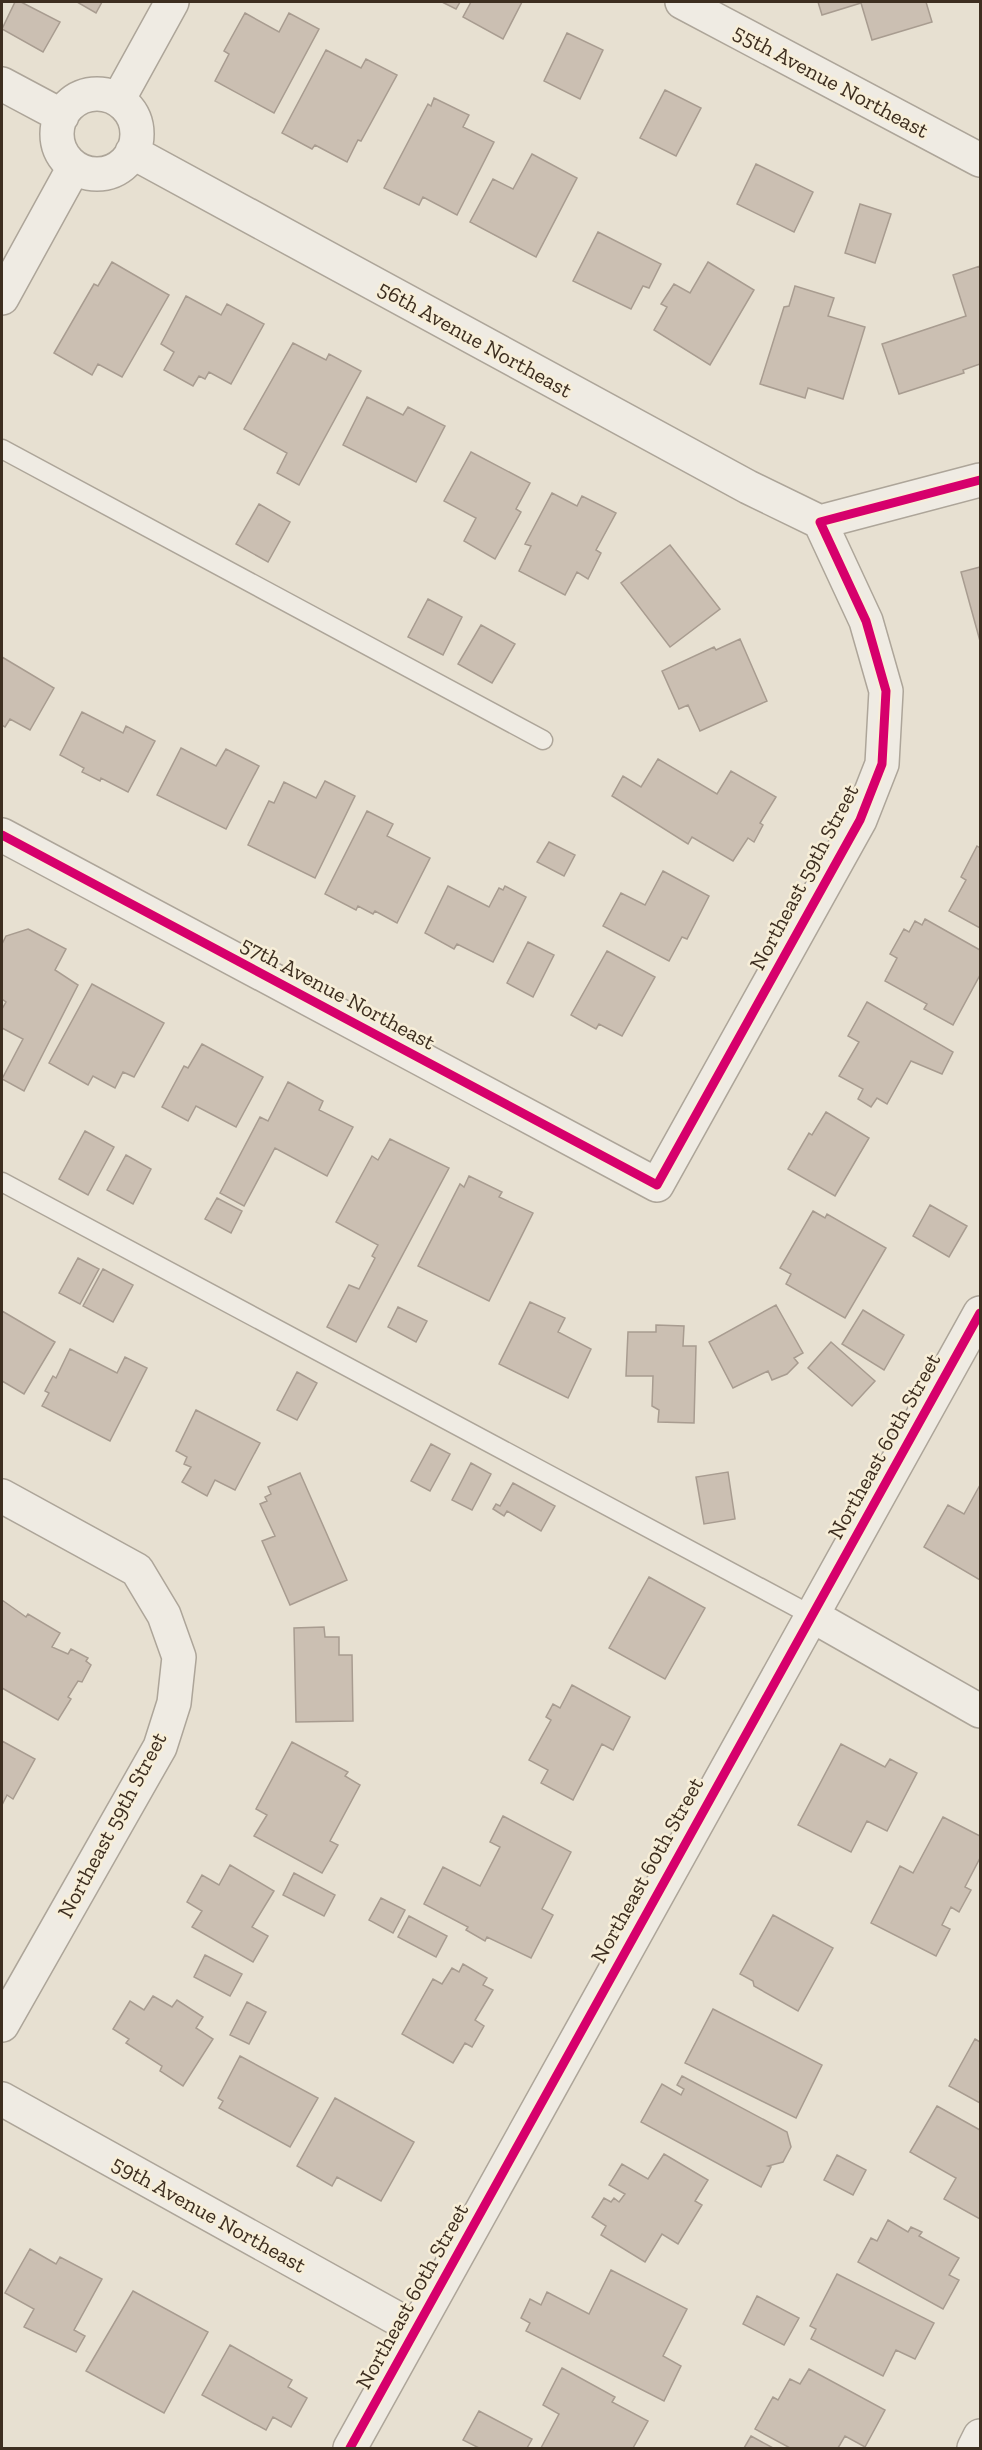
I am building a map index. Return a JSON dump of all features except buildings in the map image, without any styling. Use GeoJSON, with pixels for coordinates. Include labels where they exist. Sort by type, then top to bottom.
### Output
{"type":"FeatureCollection","features":[{"type":"Feature","properties":{"kind":"street"},"geometry":{"type":"LineString","coordinates":[[118,100],[172,2]]}},
{"type":"Feature","properties":{"kind":"street","name":"55th Avenue Northeast"},"geometry":{"type":"LineString","coordinates":[[682,2],[981,160]]}},
{"type":"Feature","properties":{"kind":"street"},"geometry":{"type":"LineString","coordinates":[[2,84],[62,116]]}},
{"type":"Feature","properties":{"kind":"street"},"geometry":{"type":"LineString","coordinates":[[91,94],[105,94],[118,100],[129,108],[135,121],[137,133],[132,152],[121,166],[110,172],[98,175],[85,173],[74,167],[65,159],[59,147],[56,133],[62,116],[77,99],[91,94]]}},
{"type":"Feature","properties":{"kind":"street","name":"56th Avenue Northeast"},"geometry":{"type":"LineString","coordinates":[[132,152],[737,481],[820,522]]}},
{"type":"Feature","properties":{"kind":"street"},"geometry":{"type":"LineString","coordinates":[[2,298],[74,167]]}},
{"type":"Feature","properties":{"kind":"street"},"geometry":{"type":"LineString","coordinates":[[820,522],[981,480]]}},
{"type":"Feature","properties":{"kind":"street","name":"Northeast 59th Street"},"geometry":{"type":"LineString","coordinates":[[657,1185],[860,820],[882,764],[886,691],[866,621],[820,522]]}},
{"type":"Feature","properties":{"kind":"street","name":"57th Avenue Northeast"},"geometry":{"type":"LineString","coordinates":[[2,835],[657,1185]]}},
{"type":"Feature","properties":{"kind":"street","name":"Northeast 60th Street"},"geometry":{"type":"LineString","coordinates":[[350,2448],[981,1312]]}},
{"type":"Feature","properties":{"kind":"street","name":"Northeast 59th Street"},"geometry":{"type":"LineString","coordinates":[[2,1496],[137,1570],[164,1615],[179,1657],[174,1703],[160,1747],[2,2025]]}},
{"type":"Feature","properties":{"kind":"street"},"geometry":{"type":"LineString","coordinates":[[811,1615],[981,1711]]}},
{"type":"Feature","properties":{"kind":"street","name":"59th Avenue Northeast"},"geometry":{"type":"LineString","coordinates":[[2,2099],[416,2329]]}},
{"type":"Feature","properties":{"kind":"street"},"geometry":{"type":"LineString","coordinates":[[974,2448],[981,2436]]}},
{"type":"Feature","properties":{"kind":"lane"},"geometry":{"type":"LineString","coordinates":[[2,449],[543,740]]}},
{"type":"Feature","properties":{"kind":"lane"},"geometry":{"type":"LineString","coordinates":[[2,1182],[811,1615]]}},
{"type":"Feature","properties":{"kind":"cycle path"},"geometry":{"type":"LineString","coordinates":[[2,835],[657,1185],[860,820],[882,764],[886,691],[866,621],[820,522],[980,480]]}},
{"type":"Feature","properties":{"kind":"cycle path"},"geometry":{"type":"LineString","coordinates":[[350,2448],[980,1313]]}}]}
